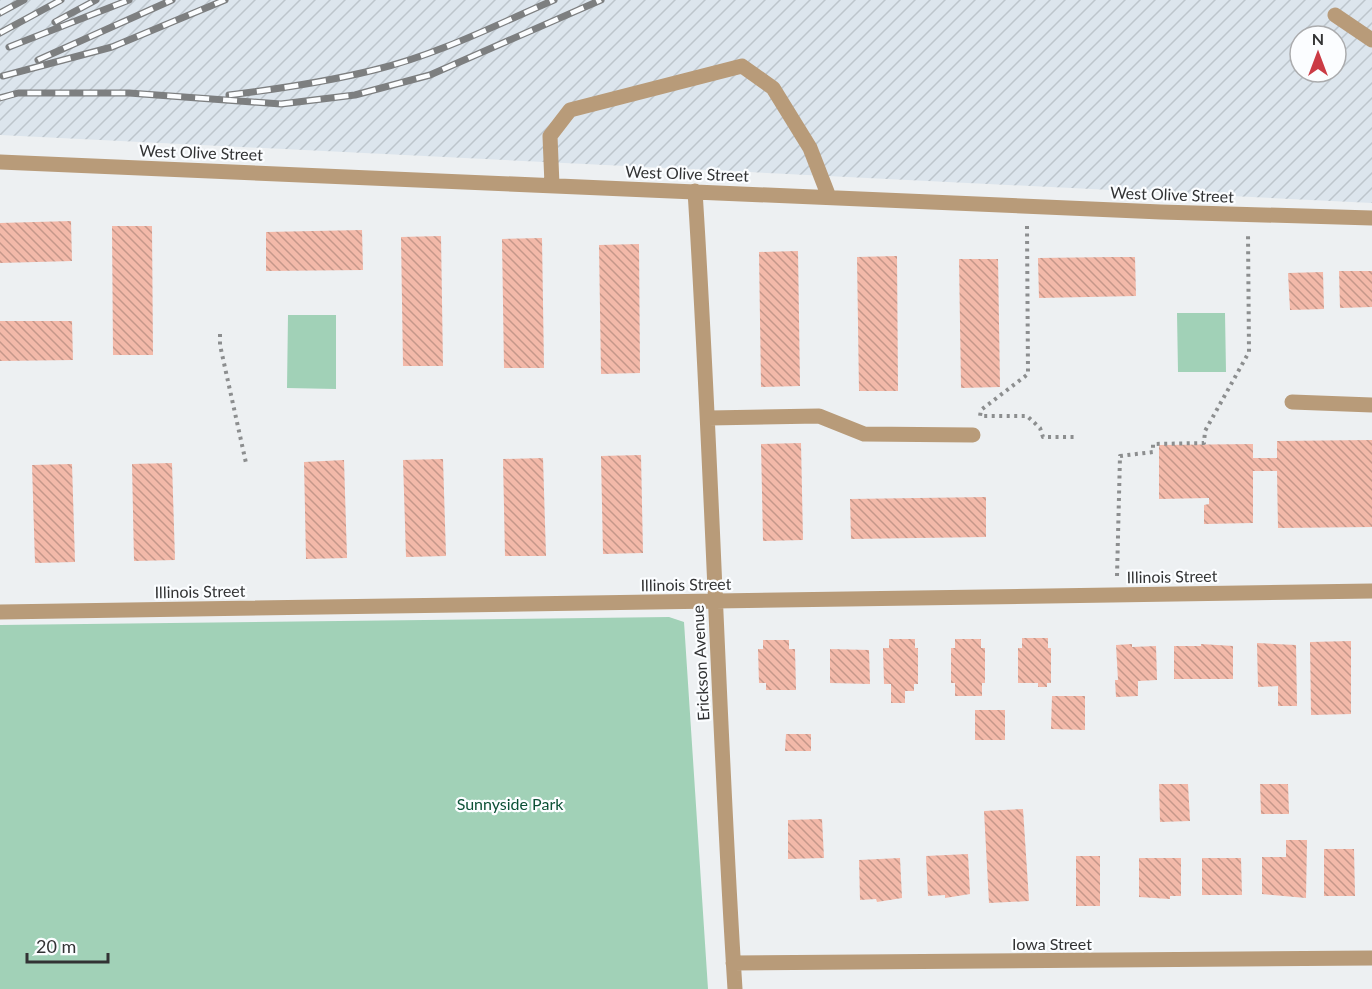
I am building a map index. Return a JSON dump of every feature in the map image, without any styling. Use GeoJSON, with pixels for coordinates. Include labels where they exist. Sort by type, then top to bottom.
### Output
{"type":"FeatureCollection","features":[{"type":"Feature","properties":{"kind":"street"},"geometry":{"type":"LineString","coordinates":[[1335,15],[1372,40]]}},
{"type":"Feature","properties":{"kind":"street"},"geometry":{"type":"LineString","coordinates":[[552,185],[550,136],[570,110],[742,66],[773,88],[810,148],[829,197]]}},
{"type":"Feature","properties":{"kind":"street","name":"West Olive Street"},"geometry":{"type":"LineString","coordinates":[[0,162],[1026,206],[1372,218]]}},
{"type":"Feature","properties":{"kind":"street","name":"Erickson Avenue"},"geometry":{"type":"LineString","coordinates":[[695,191],[710,418],[715,601],[735,989]]}},
{"type":"Feature","properties":{"kind":"street"},"geometry":{"type":"LineString","coordinates":[[1292,402],[1372,405]]}},
{"type":"Feature","properties":{"kind":"street"},"geometry":{"type":"LineString","coordinates":[[710,418],[819,416],[864,434],[973,435]]}},
{"type":"Feature","properties":{"kind":"street","name":"Illinois Street"},"geometry":{"type":"LineString","coordinates":[[0,612],[1372,591]]}},
{"type":"Feature","properties":{"kind":"street","name":"Iowa Street"},"geometry":{"type":"LineString","coordinates":[[733,963],[1372,958]]}},
{"type":"Feature","properties":{"kind":"path"},"geometry":{"type":"LineString","coordinates":[[1026,206],[1028,374],[981,410],[980,416],[1027,416],[1040,428],[1043,437],[1076,437]]}},
{"type":"Feature","properties":{"kind":"path"},"geometry":{"type":"LineString","coordinates":[[1116,595],[1120,456],[1153,452],[1153,444],[1204,443],[1205,431],[1249,352],[1248,214]]}},
{"type":"Feature","properties":{"kind":"path"},"geometry":{"type":"LineString","coordinates":[[220,334],[220,345],[246,463]]}},
{"type":"Feature","properties":{"kind":"shaded area"},"geometry":{"type":"Polygon","coordinates":[[[0,0],[1372,0],[1372,203],[0,135],[0,0]]]}},
{"type":"Feature","properties":{"kind":"green space"},"geometry":{"type":"Polygon","coordinates":[[[1177,313],[1225,313],[1226,372],[1178,372],[1177,313]]]}},
{"type":"Feature","properties":{"kind":"green space"},"geometry":{"type":"Polygon","coordinates":[[[288,315],[336,315],[336,389],[287,388],[288,315]]]}},
{"type":"Feature","properties":{"kind":"green space","name":"Sunnyside Park"},"geometry":{"type":"Polygon","coordinates":[[[669,617],[684,622],[708,989],[0,989],[0,625],[669,617]]]}},
{"type":"Feature","properties":{"kind":"building"},"geometry":{"type":"Polygon","coordinates":[[[71,221],[72,261],[0,263],[0,223],[71,221]]]}},
{"type":"Feature","properties":{"kind":"building"},"geometry":{"type":"Polygon","coordinates":[[[112,226],[152,226],[153,355],[113,355],[112,226]]]}},
{"type":"Feature","properties":{"kind":"building"},"geometry":{"type":"Polygon","coordinates":[[[362,230],[363,270],[266,271],[266,232],[362,230]]]}},
{"type":"Feature","properties":{"kind":"building"},"geometry":{"type":"Polygon","coordinates":[[[441,236],[443,366],[403,366],[401,237],[441,236]]]}},
{"type":"Feature","properties":{"kind":"building"},"geometry":{"type":"Polygon","coordinates":[[[542,238],[544,368],[504,368],[502,239],[542,238]]]}},
{"type":"Feature","properties":{"kind":"building"},"geometry":{"type":"Polygon","coordinates":[[[639,244],[640,373],[601,374],[599,245],[639,244]]]}},
{"type":"Feature","properties":{"kind":"building"},"geometry":{"type":"Polygon","coordinates":[[[798,251],[800,386],[761,387],[759,252],[798,251]]]}},
{"type":"Feature","properties":{"kind":"building"},"geometry":{"type":"Polygon","coordinates":[[[897,256],[898,391],[859,391],[857,257],[897,256]]]}},
{"type":"Feature","properties":{"kind":"building"},"geometry":{"type":"Polygon","coordinates":[[[1135,257],[1136,296],[1039,298],[1038,258],[1135,257]]]}},
{"type":"Feature","properties":{"kind":"building"},"geometry":{"type":"Polygon","coordinates":[[[959,259],[998,259],[1000,387],[961,388],[959,259]]]}},
{"type":"Feature","properties":{"kind":"building"},"geometry":{"type":"Polygon","coordinates":[[[1339,271],[1372,271],[1372,307],[1340,308],[1339,271]]]}},
{"type":"Feature","properties":{"kind":"building"},"geometry":{"type":"Polygon","coordinates":[[[1323,272],[1324,309],[1290,310],[1288,273],[1323,272]]]}},
{"type":"Feature","properties":{"kind":"building"},"geometry":{"type":"Polygon","coordinates":[[[0,321],[72,321],[73,360],[0,361],[0,321]]]}},
{"type":"Feature","properties":{"kind":"building"},"geometry":{"type":"Polygon","coordinates":[[[1372,440],[1372,527],[1278,528],[1277,471],[1253,471],[1253,523],[1204,524],[1204,505],[1209,504],[1209,498],[1159,499],[1159,445],[1253,444],[1253,458],[1277,458],[1277,441],[1372,440]]]}},
{"type":"Feature","properties":{"kind":"building"},"geometry":{"type":"Polygon","coordinates":[[[801,443],[803,540],[763,541],[761,444],[801,443]]]}},
{"type":"Feature","properties":{"kind":"building"},"geometry":{"type":"Polygon","coordinates":[[[641,455],[643,553],[603,554],[601,456],[641,455]]]}},
{"type":"Feature","properties":{"kind":"building"},"geometry":{"type":"Polygon","coordinates":[[[543,458],[546,556],[505,556],[503,459],[543,458]]]}},
{"type":"Feature","properties":{"kind":"building"},"geometry":{"type":"Polygon","coordinates":[[[443,459],[446,556],[406,557],[403,460],[443,459]]]}},
{"type":"Feature","properties":{"kind":"building"},"geometry":{"type":"Polygon","coordinates":[[[344,460],[347,558],[306,559],[304,462],[344,460]]]}},
{"type":"Feature","properties":{"kind":"building"},"geometry":{"type":"Polygon","coordinates":[[[172,463],[175,560],[134,561],[132,464],[172,463]]]}},
{"type":"Feature","properties":{"kind":"building"},"geometry":{"type":"Polygon","coordinates":[[[72,464],[75,562],[35,563],[32,465],[72,464]]]}},
{"type":"Feature","properties":{"kind":"building"},"geometry":{"type":"Polygon","coordinates":[[[986,497],[986,537],[851,539],[850,499],[986,497]]]}},
{"type":"Feature","properties":{"kind":"building"},"geometry":{"type":"Polygon","coordinates":[[[1022,638],[1048,638],[1048,648],[1051,648],[1051,683],[1047,683],[1047,687],[1038,687],[1038,683],[1018,683],[1018,648],[1022,648],[1022,638]]]}},
{"type":"Feature","properties":{"kind":"building"},"geometry":{"type":"Polygon","coordinates":[[[889,639],[915,639],[915,648],[918,648],[918,684],[914,684],[914,691],[905,691],[905,703],[891,703],[891,684],[884,684],[883,648],[889,648],[889,639]]]}},
{"type":"Feature","properties":{"kind":"building"},"geometry":{"type":"Polygon","coordinates":[[[955,639],[981,639],[981,648],[985,648],[985,683],[982,683],[982,696],[955,696],[955,683],[951,683],[951,648],[955,648],[955,639]]]}},
{"type":"Feature","properties":{"kind":"building"},"geometry":{"type":"Polygon","coordinates":[[[763,640],[789,640],[789,649],[795,649],[796,690],[766,690],[766,683],[759,683],[758,649],[763,649],[763,640]]]}},
{"type":"Feature","properties":{"kind":"building"},"geometry":{"type":"Polygon","coordinates":[[[1351,641],[1351,714],[1311,715],[1310,642],[1351,641]]]}},
{"type":"Feature","properties":{"kind":"building"},"geometry":{"type":"Polygon","coordinates":[[[1257,643],[1296,645],[1297,706],[1278,706],[1278,686],[1258,687],[1257,643]]]}},
{"type":"Feature","properties":{"kind":"building"},"geometry":{"type":"Polygon","coordinates":[[[1132,644],[1132,647],[1156,646],[1157,680],[1138,681],[1138,696],[1116,697],[1115,680],[1118,680],[1116,645],[1132,644]]]}},
{"type":"Feature","properties":{"kind":"building"},"geometry":{"type":"Polygon","coordinates":[[[1201,644],[1233,646],[1233,679],[1174,679],[1174,646],[1201,646],[1201,644]]]}},
{"type":"Feature","properties":{"kind":"building"},"geometry":{"type":"Polygon","coordinates":[[[830,649],[869,650],[870,684],[830,683],[830,649]]]}},
{"type":"Feature","properties":{"kind":"building"},"geometry":{"type":"Polygon","coordinates":[[[1052,696],[1085,696],[1085,730],[1051,729],[1052,696]]]}},
{"type":"Feature","properties":{"kind":"building"},"geometry":{"type":"Polygon","coordinates":[[[975,710],[1005,710],[1005,740],[975,740],[975,710]]]}},
{"type":"Feature","properties":{"kind":"building"},"geometry":{"type":"Polygon","coordinates":[[[786,734],[811,734],[811,751],[785,751],[786,734]]]}},
{"type":"Feature","properties":{"kind":"building"},"geometry":{"type":"Polygon","coordinates":[[[1159,784],[1188,784],[1190,821],[1160,822],[1159,784]]]}},
{"type":"Feature","properties":{"kind":"building"},"geometry":{"type":"Polygon","coordinates":[[[1260,784],[1288,784],[1289,814],[1261,814],[1260,784]]]}},
{"type":"Feature","properties":{"kind":"building"},"geometry":{"type":"Polygon","coordinates":[[[1023,809],[1029,901],[989,903],[984,811],[1023,809]]]}},
{"type":"Feature","properties":{"kind":"building"},"geometry":{"type":"Polygon","coordinates":[[[822,819],[824,858],[788,859],[788,820],[822,819]]]}},
{"type":"Feature","properties":{"kind":"building"},"geometry":{"type":"Polygon","coordinates":[[[1286,840],[1307,840],[1306,898],[1262,894],[1262,857],[1286,857],[1286,840]]]}},
{"type":"Feature","properties":{"kind":"building"},"geometry":{"type":"Polygon","coordinates":[[[1324,849],[1354,849],[1355,896],[1324,896],[1324,849]]]}},
{"type":"Feature","properties":{"kind":"building"},"geometry":{"type":"Polygon","coordinates":[[[968,854],[970,894],[945,898],[945,895],[928,896],[926,856],[968,854]]]}},
{"type":"Feature","properties":{"kind":"building"},"geometry":{"type":"Polygon","coordinates":[[[1076,856],[1100,856],[1100,906],[1076,906],[1076,856]]]}},
{"type":"Feature","properties":{"kind":"building"},"geometry":{"type":"Polygon","coordinates":[[[900,858],[902,898],[877,902],[876,899],[860,900],[859,860],[900,858]]]}},
{"type":"Feature","properties":{"kind":"building"},"geometry":{"type":"Polygon","coordinates":[[[1139,858],[1181,858],[1181,896],[1170,896],[1170,899],[1139,897],[1139,858]]]}},
{"type":"Feature","properties":{"kind":"building"},"geometry":{"type":"Polygon","coordinates":[[[1202,858],[1241,858],[1242,895],[1202,895],[1202,858]]]}},
{"type":"Feature","properties":{"kind":"railway"},"geometry":{"type":"LineString","coordinates":[[0,13],[24,0]]}},
{"type":"Feature","properties":{"kind":"railway"},"geometry":{"type":"LineString","coordinates":[[0,33],[61,0]]}},
{"type":"Feature","properties":{"kind":"railway"},"geometry":{"type":"LineString","coordinates":[[55,22],[96,0]]}},
{"type":"Feature","properties":{"kind":"railway"},"geometry":{"type":"LineString","coordinates":[[9,47],[129,0]]}},
{"type":"Feature","properties":{"kind":"railway"},"geometry":{"type":"LineString","coordinates":[[38,60],[172,0]]}},
{"type":"Feature","properties":{"kind":"railway"},"geometry":{"type":"LineString","coordinates":[[3,76],[112,47],[225,0]]}},
{"type":"Feature","properties":{"kind":"railway"},"geometry":{"type":"LineString","coordinates":[[229,95],[320,82],[397,64],[466,39],[554,0]]}},
{"type":"Feature","properties":{"kind":"railway"},"geometry":{"type":"LineString","coordinates":[[0,98],[18,93],[129,93],[281,104],[355,95],[430,75],[601,0]]}}]}
